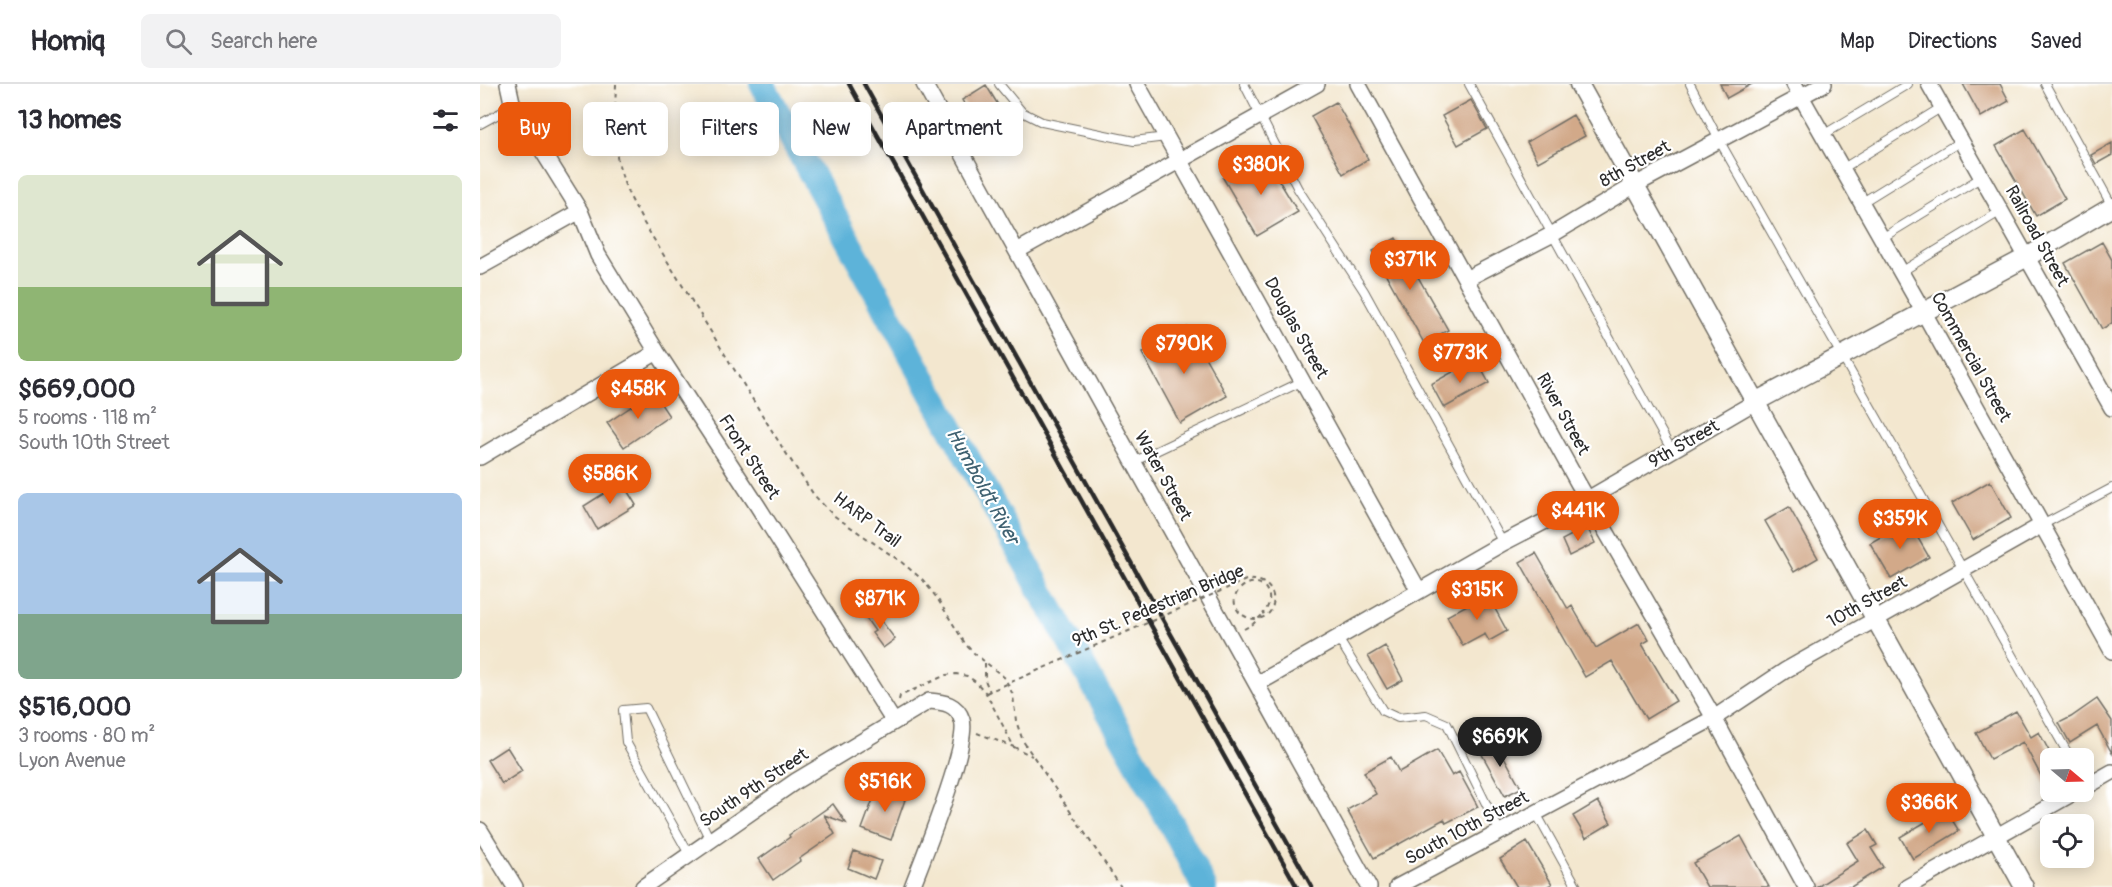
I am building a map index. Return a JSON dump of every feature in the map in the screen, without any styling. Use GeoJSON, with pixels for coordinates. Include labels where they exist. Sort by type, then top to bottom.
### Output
{"type":"FeatureCollection","features":[{"type":"Feature","properties":{"kind":"street","name":"Front Street"},"geometry":{"type":"LineString","coordinates":[[508,84],[512,102]]}},
{"type":"Feature","properties":{"kind":"street","name":"Water Street"},"geometry":{"type":"LineString","coordinates":[[924,84],[1369,887]]}},
{"type":"Feature","properties":{"kind":"street","name":"Douglas Street"},"geometry":{"type":"LineString","coordinates":[[1137,84],[1419,591]]}},
{"type":"Feature","properties":{"kind":"street"},"geometry":{"type":"LineString","coordinates":[[1017,250],[1317,84]]}},
{"type":"Feature","properties":{"kind":"street","name":"River Street"},"geometry":{"type":"LineString","coordinates":[[1358,84],[1588,499],[1714,718],[1806,887]]}},
{"type":"Feature","properties":{"kind":"street"},"geometry":{"type":"LineString","coordinates":[[1579,84],[2024,887]]}},
{"type":"Feature","properties":{"kind":"street","name":"8th Street"},"geometry":{"type":"LineString","coordinates":[[1466,279],[1553,234],[1635,185],[1719,140],[1797,90],[1824,84]]}},
{"type":"Feature","properties":{"kind":"street","name":"Railroad Street"},"geometry":{"type":"LineString","coordinates":[[1929,84],[2112,408]]}},
{"type":"Feature","properties":{"kind":"street","name":"Commercial Street"},"geometry":{"type":"LineString","coordinates":[[1797,90],[2112,651]]}},
{"type":"Feature","properties":{"kind":"street","name":"Front Street"},"geometry":{"type":"LineString","coordinates":[[546,156],[580,211],[598,255],[657,352],[894,722]]}},
{"type":"Feature","properties":{"kind":"street","name":"9th Street"},"geometry":{"type":"LineString","coordinates":[[1257,684],[1503,543],[1588,499],[1755,402],[2027,256],[2112,206]]}},
{"type":"Feature","properties":{"kind":"street"},"geometry":{"type":"LineString","coordinates":[[480,267],[580,211]]}},
{"type":"Feature","properties":{"kind":"street"},"geometry":{"type":"LineString","coordinates":[[480,457],[657,352]]}},
{"type":"Feature","properties":{"kind":"street","name":"10th Street"},"geometry":{"type":"LineString","coordinates":[[1714,718],[1786,670],[2042,525]]}},
{"type":"Feature","properties":{"kind":"street","name":"South 9th Street"},"geometry":{"type":"LineString","coordinates":[[643,887],[796,782],[929,701],[945,702],[954,707],[964,727]]}},
{"type":"Feature","properties":{"kind":"street","name":"South 10th Street"},"geometry":{"type":"LineString","coordinates":[[1397,887],[1714,718]]}},
{"type":"Feature","properties":{"kind":"street"},"geometry":{"type":"LineString","coordinates":[[912,887],[960,753],[964,727]]}},
{"type":"Feature","properties":{"kind":"street"},"geometry":{"type":"LineString","coordinates":[[2094,781],[2112,772]]}},
{"type":"Feature","properties":{"kind":"street"},"geometry":{"type":"LineString","coordinates":[[1906,887],[2056,802]]}},
{"type":"Feature","properties":{"kind":"street"},"geometry":{"type":"LineString","coordinates":[[480,830],[515,887]]}},
{"type":"Feature","properties":{"kind":"lane"},"geometry":{"type":"LineString","coordinates":[[999,84],[1022,112],[1042,122],[1134,141],[1166,137]]}},
{"type":"Feature","properties":{"kind":"lane"},"geometry":{"type":"LineString","coordinates":[[1244,84],[1262,115],[1298,189],[1364,291],[1503,543]]}},
{"type":"Feature","properties":{"kind":"lane"},"geometry":{"type":"LineString","coordinates":[[1469,84],[1672,451]]}},
{"type":"Feature","properties":{"kind":"lane"},"geometry":{"type":"LineString","coordinates":[[1690,84],[1719,140],[2065,748]]}},
{"type":"Feature","properties":{"kind":"lane"},"geometry":{"type":"LineString","coordinates":[[1822,135],[1908,84]]}},
{"type":"Feature","properties":{"kind":"lane"},"geometry":{"type":"LineString","coordinates":[[2045,84],[2112,206]]}},
{"type":"Feature","properties":{"kind":"lane"},"geometry":{"type":"LineString","coordinates":[[1842,169],[1942,107]]}},
{"type":"Feature","properties":{"kind":"lane"},"geometry":{"type":"LineString","coordinates":[[480,124],[498,114]]}},
{"type":"Feature","properties":{"kind":"lane"},"geometry":{"type":"LineString","coordinates":[[1861,203],[1961,141]]}},
{"type":"Feature","properties":{"kind":"lane"},"geometry":{"type":"LineString","coordinates":[[1881,238],[1982,177]]}},
{"type":"Feature","properties":{"kind":"lane"},"geometry":{"type":"LineString","coordinates":[[1901,273],[2001,211]]}},
{"type":"Feature","properties":{"kind":"lane"},"geometry":{"type":"LineString","coordinates":[[1133,462],[1303,381]]}},
{"type":"Feature","properties":{"kind":"lane"},"geometry":{"type":"LineString","coordinates":[[2042,525],[2112,488]]}},
{"type":"Feature","properties":{"kind":"lane"},"geometry":{"type":"LineString","coordinates":[[1338,638],[1383,711],[1398,718],[1426,715],[1448,724],[1500,832]]}},
{"type":"Feature","properties":{"kind":"lane"},"geometry":{"type":"LineString","coordinates":[[690,854],[626,742],[623,711],[646,708],[710,840]]}},
{"type":"Feature","properties":{"kind":"lane"},"geometry":{"type":"LineString","coordinates":[[1536,813],[1577,887]]}},
{"type":"Feature","properties":{"kind":"path","name":"HARP Trail"},"geometry":{"type":"LineString","coordinates":[[616,84],[615,150],[626,189],[642,220],[782,447],[814,495],[833,515],[906,565],[923,580],[966,645],[1005,678],[1013,694],[1016,721],[1023,741],[1121,887]]}},
{"type":"Feature","properties":{"kind":"path","name":"9th St. Pedestrian Bridge"},"geometry":{"type":"LineString","coordinates":[[985,662],[984,671],[988,692],[1246,580],[1262,580],[1274,596],[1273,604],[1265,616],[1259,619],[1246,617],[1236,607],[1234,600],[1239,588],[1254,582],[1265,587],[1270,597],[1263,614],[1253,624],[1242,631]]}},
{"type":"Feature","properties":{"kind":"path"},"geometry":{"type":"LineString","coordinates":[[964,727],[1014,747]]}},
{"type":"Feature","properties":{"kind":"building"},"geometry":{"type":"Polygon","coordinates":[[[1720,84],[1752,84],[1727,98],[1720,84]]]}},
{"type":"Feature","properties":{"kind":"building"},"geometry":{"type":"Polygon","coordinates":[[[1963,84],[2000,84],[2009,101],[1981,117],[1963,84]]]}},
{"type":"Feature","properties":{"kind":"building"},"geometry":{"type":"Polygon","coordinates":[[[986,85],[996,102],[963,102],[962,100],[986,85]]]}},
{"type":"Feature","properties":{"kind":"building"},"geometry":{"type":"Polygon","coordinates":[[[1471,100],[1487,129],[1458,145],[1442,116],[1471,100]]]}},
{"type":"Feature","properties":{"kind":"building"},"geometry":{"type":"Polygon","coordinates":[[[1336,102],[1368,159],[1343,174],[1311,116],[1336,102]]]}},
{"type":"Feature","properties":{"kind":"building"},"geometry":{"type":"Polygon","coordinates":[[[1573,115],[1585,136],[1538,162],[1527,142],[1573,115]]]}},
{"type":"Feature","properties":{"kind":"building"},"geometry":{"type":"Polygon","coordinates":[[[2025,129],[2065,199],[2036,216],[1996,146],[2025,129]]]}},
{"type":"Feature","properties":{"kind":"building"},"geometry":{"type":"Polygon","coordinates":[[[2112,143],[2112,155],[2096,164],[2091,155],[2112,143]]]}},
{"type":"Feature","properties":{"kind":"building"},"geometry":{"type":"Polygon","coordinates":[[[1266,159],[1298,212],[1257,236],[1223,178],[1247,164],[1250,169],[1266,159]]]}},
{"type":"Feature","properties":{"kind":"building"},"geometry":{"type":"Polygon","coordinates":[[[1396,238],[1448,330],[1424,343],[1373,251],[1396,238]]]}},
{"type":"Feature","properties":{"kind":"building"},"geometry":{"type":"Polygon","coordinates":[[[2102,242],[2112,260],[2112,323],[2102,329],[2065,263],[2102,242]]]}},
{"type":"Feature","properties":{"kind":"building"},"geometry":{"type":"Polygon","coordinates":[[[1188,327],[1227,396],[1180,423],[1142,353],[1188,327]]]}},
{"type":"Feature","properties":{"kind":"building"},"geometry":{"type":"Polygon","coordinates":[[[1476,359],[1489,383],[1444,408],[1431,384],[1476,359]]]}},
{"type":"Feature","properties":{"kind":"building"},"geometry":{"type":"Polygon","coordinates":[[[653,392],[669,416],[624,447],[607,423],[653,392]]]}},
{"type":"Feature","properties":{"kind":"building"},"geometry":{"type":"Polygon","coordinates":[[[1990,481],[2011,518],[1973,540],[1952,503],[1990,481]]]}},
{"type":"Feature","properties":{"kind":"building"},"geometry":{"type":"Polygon","coordinates":[[[622,482],[636,505],[597,529],[584,506],[622,482]]]}},
{"type":"Feature","properties":{"kind":"building"},"geometry":{"type":"Polygon","coordinates":[[[1789,507],[1818,558],[1794,572],[1765,521],[1789,507]]]}},
{"type":"Feature","properties":{"kind":"building"},"geometry":{"type":"Polygon","coordinates":[[[1908,521],[1929,557],[1891,579],[1870,543],[1908,521]]]}},
{"type":"Feature","properties":{"kind":"building"},"geometry":{"type":"Polygon","coordinates":[[[1587,527],[1595,543],[1569,556],[1562,540],[1587,527]]]}},
{"type":"Feature","properties":{"kind":"building"},"geometry":{"type":"Polygon","coordinates":[[[1536,553],[1568,609],[1572,606],[1596,648],[1639,623],[1649,640],[1642,644],[1676,701],[1646,719],[1612,661],[1585,677],[1520,562],[1536,553]]]}},
{"type":"Feature","properties":{"kind":"building"},"geometry":{"type":"Polygon","coordinates":[[[1487,594],[1507,631],[1489,641],[1485,634],[1463,646],[1447,616],[1487,594]]]}},
{"type":"Feature","properties":{"kind":"building"},"geometry":{"type":"Polygon","coordinates":[[[874,611],[895,639],[883,648],[872,633],[875,631],[865,617],[874,611]]]}},
{"type":"Feature","properties":{"kind":"building"},"geometry":{"type":"Polygon","coordinates":[[[1385,646],[1403,680],[1387,689],[1368,656],[1385,646]]]}},
{"type":"Feature","properties":{"kind":"building"},"geometry":{"type":"Polygon","coordinates":[[[2097,699],[2112,721],[2112,753],[2097,726],[2070,743],[2059,723],[2097,699]]]}},
{"type":"Feature","properties":{"kind":"building"},"geometry":{"type":"Polygon","coordinates":[[[2016,711],[2031,737],[2039,732],[2047,748],[2040,748],[2040,774],[2023,742],[1990,759],[1976,733],[2016,711]]]}},
{"type":"Feature","properties":{"kind":"building"},"geometry":{"type":"Polygon","coordinates":[[[1495,740],[1521,788],[1505,796],[1479,749],[1495,740]]]}},
{"type":"Feature","properties":{"kind":"building"},"geometry":{"type":"Polygon","coordinates":[[[507,747],[522,771],[502,784],[487,760],[507,747]]]}},
{"type":"Feature","properties":{"kind":"building"},"geometry":{"type":"Polygon","coordinates":[[[1437,750],[1452,776],[1459,772],[1478,807],[1446,823],[1444,819],[1374,858],[1347,810],[1376,794],[1364,772],[1391,757],[1399,772],[1437,750]]]}},
{"type":"Feature","properties":{"kind":"building"},"geometry":{"type":"Polygon","coordinates":[[[886,786],[907,794],[891,840],[862,829],[875,794],[882,796],[886,786]]]}},
{"type":"Feature","properties":{"kind":"building"},"geometry":{"type":"Polygon","coordinates":[[[1598,801],[1611,823],[1586,838],[1573,816],[1598,801]]]}},
{"type":"Feature","properties":{"kind":"building"},"geometry":{"type":"Polygon","coordinates":[[[833,804],[846,823],[824,815],[835,834],[773,880],[759,859],[833,804]]]}},
{"type":"Feature","properties":{"kind":"building"},"geometry":{"type":"Polygon","coordinates":[[[1946,810],[1959,831],[1913,859],[1900,837],[1946,810]]]}},
{"type":"Feature","properties":{"kind":"building"},"geometry":{"type":"Polygon","coordinates":[[[1868,830],[1877,845],[1871,848],[1883,867],[1851,887],[1817,887],[1858,861],[1847,843],[1868,830]]]}},
{"type":"Feature","properties":{"kind":"building"},"geometry":{"type":"Polygon","coordinates":[[[1741,836],[1769,887],[1707,887],[1693,863],[1741,836]]]}},
{"type":"Feature","properties":{"kind":"building"},"geometry":{"type":"Polygon","coordinates":[[[1527,842],[1552,884],[1546,887],[1517,887],[1500,859],[1527,842]]]}},
{"type":"Feature","properties":{"kind":"building"},"geometry":{"type":"Polygon","coordinates":[[[854,851],[881,861],[874,879],[848,868],[854,851]]]}},
{"type":"Feature","properties":{"kind":"waterway","name":"Humboldt River"},"geometry":{"type":"LineString","coordinates":[[762,84],[1204,887]]}},
{"type":"Feature","properties":{"kind":"railway"},"geometry":{"type":"LineString","coordinates":[[849,84],[1297,887]]}},
{"type":"Feature","properties":{"kind":"railway"},"geometry":{"type":"LineString","coordinates":[[864,84],[1312,887]]}}]}
